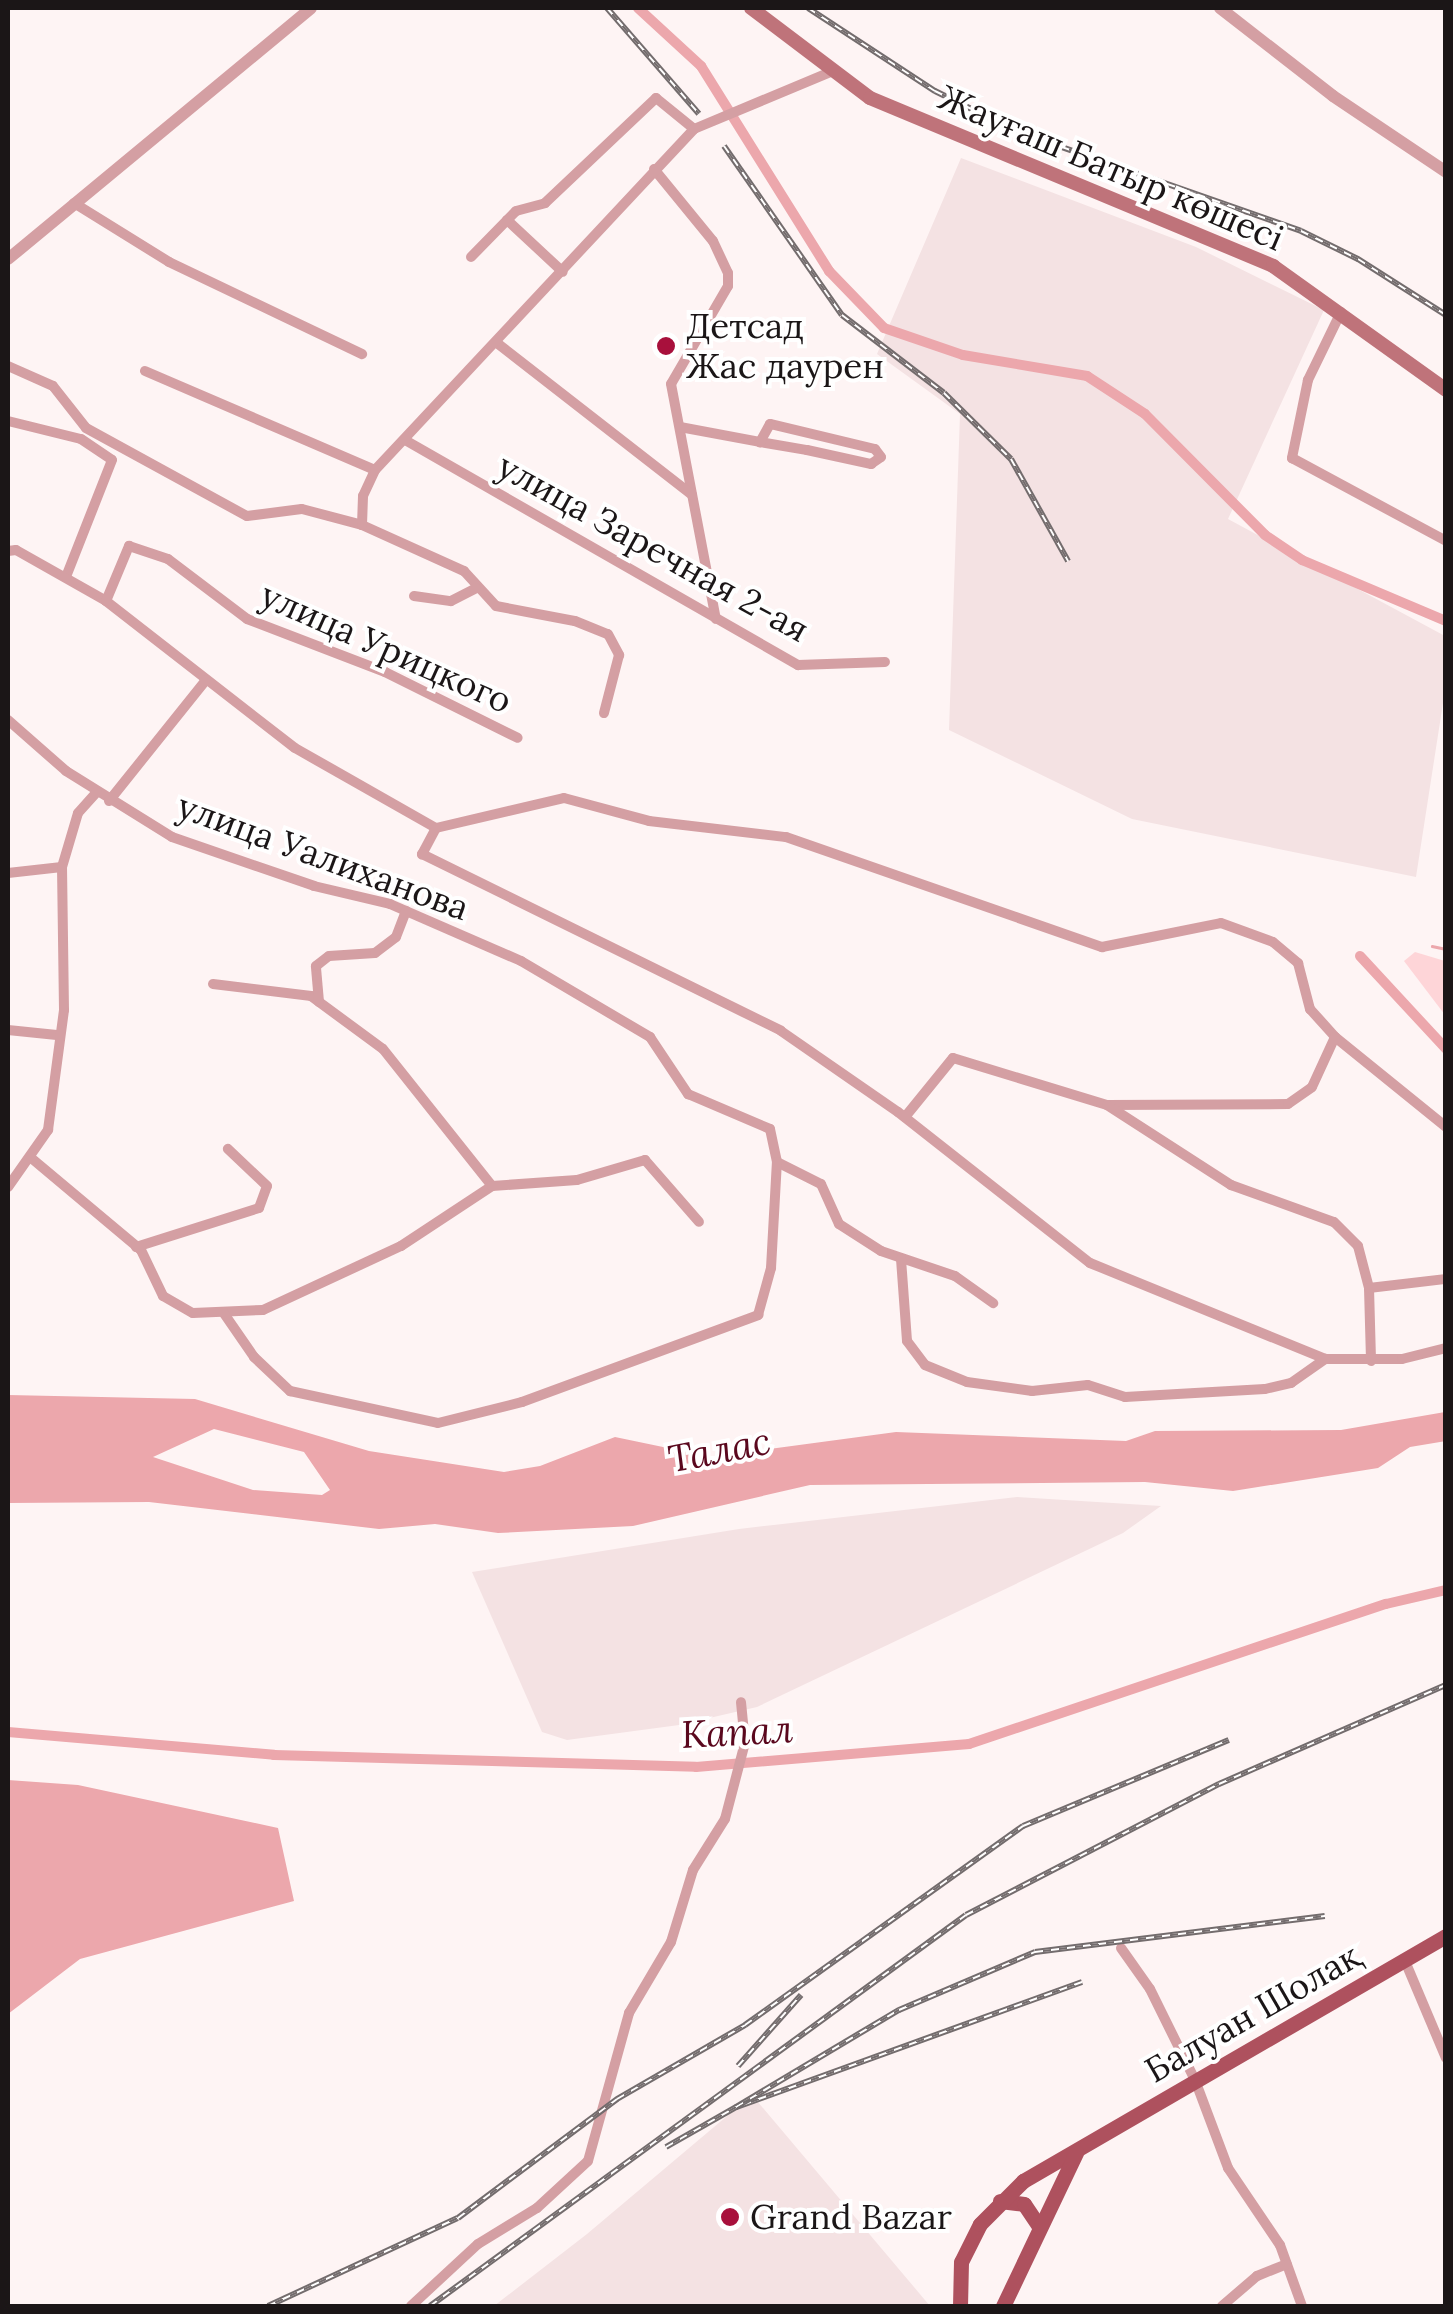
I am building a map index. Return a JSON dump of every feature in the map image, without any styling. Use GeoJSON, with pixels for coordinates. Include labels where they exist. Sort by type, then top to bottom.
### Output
{"type":"FeatureCollection","features":[{"type":"Feature","properties":{"kind":"main road","name":"Жауғаш Батыр көшесі"},"geometry":{"type":"LineString","coordinates":[[751,8],[830,72],[918,120],[1221,241],[1341,311],[1446,390]]}},
{"type":"Feature","properties":{"kind":"main road","name":"Балуан Шолақ"},"geometry":{"type":"LineString","coordinates":[[1000,2201],[1090,2141],[1446,1936]]}},
{"type":"Feature","properties":{"kind":"main road"},"geometry":{"type":"LineString","coordinates":[[1003,2306],[1064,2168],[1090,2141]]}},
{"type":"Feature","properties":{"kind":"main road"},"geometry":{"type":"LineString","coordinates":[[960,2306],[962,2262],[1000,2201],[1024,2204],[1038,2225]]}},
{"type":"Feature","properties":{"kind":"street"},"geometry":{"type":"LineString","coordinates":[[8,258],[310,8]]}},
{"type":"Feature","properties":{"kind":"street"},"geometry":{"type":"LineString","coordinates":[[1220,8],[1333,96],[1446,172]]}},
{"type":"Feature","properties":{"kind":"street"},"geometry":{"type":"LineString","coordinates":[[362,526],[363,496],[375,470],[694,129],[830,72]]}},
{"type":"Feature","properties":{"kind":"street"},"geometry":{"type":"LineString","coordinates":[[471,257],[507,220],[544,203],[656,98],[694,129]]}},
{"type":"Feature","properties":{"kind":"street"},"geometry":{"type":"LineString","coordinates":[[654,169],[713,241],[728,273],[728,286],[674,374],[680,427],[716,619]]}},
{"type":"Feature","properties":{"kind":"street"},"geometry":{"type":"LineString","coordinates":[[74,204],[169,262],[362,354]]}},
{"type":"Feature","properties":{"kind":"street"},"geometry":{"type":"LineString","coordinates":[[507,220],[563,272]]}},
{"type":"Feature","properties":{"kind":"street"},"geometry":{"type":"LineString","coordinates":[[1341,311],[1308,380],[1292,458],[1446,541]]}},
{"type":"Feature","properties":{"kind":"street"},"geometry":{"type":"LineString","coordinates":[[497,343],[693,495]]}},
{"type":"Feature","properties":{"kind":"street"},"geometry":{"type":"LineString","coordinates":[[8,366],[53,386],[86,428],[248,516],[302,509],[362,526],[464,571],[496,606],[574,621],[614,639],[619,655],[604,712]]}},
{"type":"Feature","properties":{"kind":"street"},"geometry":{"type":"LineString","coordinates":[[145,371],[375,470]]}},
{"type":"Feature","properties":{"kind":"street"},"geometry":{"type":"LineString","coordinates":[[8,421],[81,439],[112,460],[66,577]]}},
{"type":"Feature","properties":{"kind":"street"},"geometry":{"type":"LineString","coordinates":[[680,427],[871,464],[881,456],[875,449],[770,424],[760,442]]}},
{"type":"Feature","properties":{"kind":"street"},"geometry":{"type":"LineString","coordinates":[[807,450],[812,433]]}},
{"type":"Feature","properties":{"kind":"street","name":"улица Заречная 2-ая"},"geometry":{"type":"LineString","coordinates":[[404,440],[798,666],[886,662]]}},
{"type":"Feature","properties":{"kind":"street","name":"улица Урицкого"},"geometry":{"type":"LineString","coordinates":[[106,601],[129,546],[168,559],[247,619],[385,672],[518,738]]}},
{"type":"Feature","properties":{"kind":"street"},"geometry":{"type":"LineString","coordinates":[[8,551],[66,577],[106,601],[296,748],[436,828],[564,798],[649,822],[786,837],[1102,946],[1221,923],[1273,942],[1298,963],[1310,1009],[1335,1036],[1446,1127]]}},
{"type":"Feature","properties":{"kind":"street"},"geometry":{"type":"LineString","coordinates":[[414,596],[451,601],[476,588]]}},
{"type":"Feature","properties":{"kind":"street"},"geometry":{"type":"LineString","coordinates":[[108,801],[206,680]]}},
{"type":"Feature","properties":{"kind":"street","name":"улица Уалиханова"},"geometry":{"type":"LineString","coordinates":[[8,720],[108,801],[172,837],[406,911],[521,961],[650,1037],[688,1094],[770,1128],[777,1162]]}},
{"type":"Feature","properties":{"kind":"street"},"geometry":{"type":"LineString","coordinates":[[8,1187],[48,1130],[56,1035],[64,1010],[62,868],[78,813],[97,792]]}},
{"type":"Feature","properties":{"kind":"street","name":"улица Уалиханова"},"geometry":{"type":"LineString","coordinates":[[436,828],[422,854],[782,1032],[905,1117],[1090,1263],[1325,1359],[1371,1361],[1446,1348]]}},
{"type":"Feature","properties":{"kind":"street"},"geometry":{"type":"LineString","coordinates":[[8,873],[62,868]]}},
{"type":"Feature","properties":{"kind":"street"},"geometry":{"type":"LineString","coordinates":[[320,1002],[316,966],[329,956],[376,953],[396,937],[406,911]]}},
{"type":"Feature","properties":{"kind":"street"},"geometry":{"type":"LineString","coordinates":[[212,984],[320,1002],[383,1049],[492,1186]]}},
{"type":"Feature","properties":{"kind":"street"},"geometry":{"type":"LineString","coordinates":[[8,1030],[56,1035]]}},
{"type":"Feature","properties":{"kind":"street"},"geometry":{"type":"LineString","coordinates":[[1107,1105],[1288,1104],[1312,1087],[1335,1036]]}},
{"type":"Feature","properties":{"kind":"street"},"geometry":{"type":"LineString","coordinates":[[905,1117],[953,1058],[1107,1105],[1231,1185],[1334,1222],[1358,1246],[1369,1288],[1371,1361]]}},
{"type":"Feature","properties":{"kind":"street"},"geometry":{"type":"LineString","coordinates":[[136,1246],[259,1208],[267,1186],[228,1149]]}},
{"type":"Feature","properties":{"kind":"street"},"geometry":{"type":"LineString","coordinates":[[30,1157],[136,1246],[163,1296],[194,1313],[263,1310],[384,1254],[492,1186],[577,1180],[645,1160],[699,1222]]}},
{"type":"Feature","properties":{"kind":"street"},"geometry":{"type":"LineString","coordinates":[[223,1312],[254,1357],[290,1391],[438,1423],[522,1402],[758,1316],[771,1268],[777,1162],[821,1184],[839,1224],[901,1259],[956,1276],[993,1303]]}},
{"type":"Feature","properties":{"kind":"street"},"geometry":{"type":"LineString","coordinates":[[901,1259],[907,1340],[924,1365],[966,1382],[1032,1391],[1088,1385],[1125,1397],[1265,1390],[1292,1383],[1325,1359]]}},
{"type":"Feature","properties":{"kind":"street"},"geometry":{"type":"LineString","coordinates":[[1369,1288],[1446,1279]]}},
{"type":"Feature","properties":{"kind":"street"},"geometry":{"type":"LineString","coordinates":[[411,2306],[478,2244],[537,2208],[588,2161],[629,2013],[671,1942],[692,1870],[725,1819],[744,1743],[741,1702]]}},
{"type":"Feature","properties":{"kind":"street"},"geometry":{"type":"LineString","coordinates":[[1122,1948],[1150,1989],[1195,2080],[1228,2168],[1287,2264],[1302,2306]]}},
{"type":"Feature","properties":{"kind":"street"},"geometry":{"type":"LineString","coordinates":[[1405,1960],[1446,2058]]}},
{"type":"Feature","properties":{"kind":"street"},"geometry":{"type":"LineString","coordinates":[[1222,2306],[1257,2276],[1287,2264]]}},
{"type":"Feature","properties":{"kind":"shaded area"},"geometry":{"type":"Polygon","coordinates":[[[961,158],[1196,247],[1324,310],[1228,519],[1445,636],[1445,690],[1416,877],[1132,819],[949,730],[960,414],[877,354],[961,158]]]}},
{"type":"Feature","properties":{"kind":"shaded area"},"geometry":{"type":"Polygon","coordinates":[[[1415,952],[1445,961],[1445,1015],[1404,961],[1415,952]]]}},
{"type":"Feature","properties":{"kind":"shaded area"},"geometry":{"type":"Polygon","coordinates":[[[8,1395],[195,1399],[369,1451],[504,1472],[540,1466],[615,1437],[711,1457],[896,1432],[1126,1441],[1155,1431],[1341,1430],[1445,1412],[1446,1441],[1410,1447],[1378,1468],[1233,1491],[1145,1482],[810,1485],[633,1526],[498,1533],[435,1524],[379,1529],[149,1502],[8,1503],[8,1395]],[[214,1429],[153,1457],[253,1490],[322,1495],[330,1490],[304,1452],[214,1429]]]}},
{"type":"Feature","properties":{"kind":"shaded area"},"geometry":{"type":"Polygon","coordinates":[[[1017,1497],[1161,1506],[1123,1533],[757,1707],[679,1725],[567,1740],[542,1732],[472,1572],[739,1529],[1017,1497]]]}},
{"type":"Feature","properties":{"kind":"shaded area"},"geometry":{"type":"Polygon","coordinates":[[[8,1780],[78,1785],[278,1828],[294,1901],[80,1959],[8,2014],[8,1780]]]}},
{"type":"Feature","properties":{"kind":"shaded area","name":"Grand Bazar"},"geometry":{"type":"Polygon","coordinates":[[[752,2095],[930,2306],[494,2306],[587,2234],[752,2095]]]}},
{"type":"Feature","properties":{"kind":"waterway"},"geometry":{"type":"LineString","coordinates":[[638,8],[701,66],[829,271],[884,328],[963,355],[1087,376],[1145,414],[1265,535],[1302,560],[1446,621]]}},
{"type":"Feature","properties":{"kind":"waterway"},"geometry":{"type":"LineString","coordinates":[[1432,946],[1446,949]]}},
{"type":"Feature","properties":{"kind":"waterway"},"geometry":{"type":"LineString","coordinates":[[1360,956],[1446,1049]]}},
{"type":"Feature","properties":{"kind":"waterway","name":"Капал"},"geometry":{"type":"LineString","coordinates":[[8,1732],[274,1755],[696,1767],[969,1744],[1386,1604],[1446,1590]]}},
{"type":"Feature","properties":{"kind":"railway"},"geometry":{"type":"LineString","coordinates":[[607,8],[699,114]]}},
{"type":"Feature","properties":{"kind":"railway"},"geometry":{"type":"LineString","coordinates":[[808,8],[935,91],[1016,131],[1301,231],[1358,259],[1446,315]]}},
{"type":"Feature","properties":{"kind":"railway"},"geometry":{"type":"LineString","coordinates":[[724,146],[842,315],[944,393],[1011,459],[1068,561]]}},
{"type":"Feature","properties":{"kind":"railway"},"geometry":{"type":"LineString","coordinates":[[430,2306],[966,1915],[1219,1784],[1446,1685]]}},
{"type":"Feature","properties":{"kind":"railway"},"geometry":{"type":"LineString","coordinates":[[268,2306],[458,2218],[617,2099],[745,2025],[1023,1826],[1229,1740]]}},
{"type":"Feature","properties":{"kind":"railway"},"geometry":{"type":"LineString","coordinates":[[1082,1982],[736,2107],[899,2010],[1035,1952],[1325,1916]]}},
{"type":"Feature","properties":{"kind":"railway"},"geometry":{"type":"LineString","coordinates":[[738,2066],[801,1995]]}},
{"type":"Feature","properties":{"kind":"railway"},"geometry":{"type":"LineString","coordinates":[[666,2147],[736,2107]]}},
{"type":"Feature","properties":{"kind":"place","name":"Детсад Жас даурен"},"geometry":{"type":"Point","coordinates":[666,346]}},
{"type":"Feature","properties":{"kind":"place","name":"Grand Bazar"},"geometry":{"type":"Point","coordinates":[730,2217]}},
{"type":"Feature","properties":{"kind":"water label","name":"Талас"},"geometry":{"type":"Point","coordinates":[719,1450]}}]}
